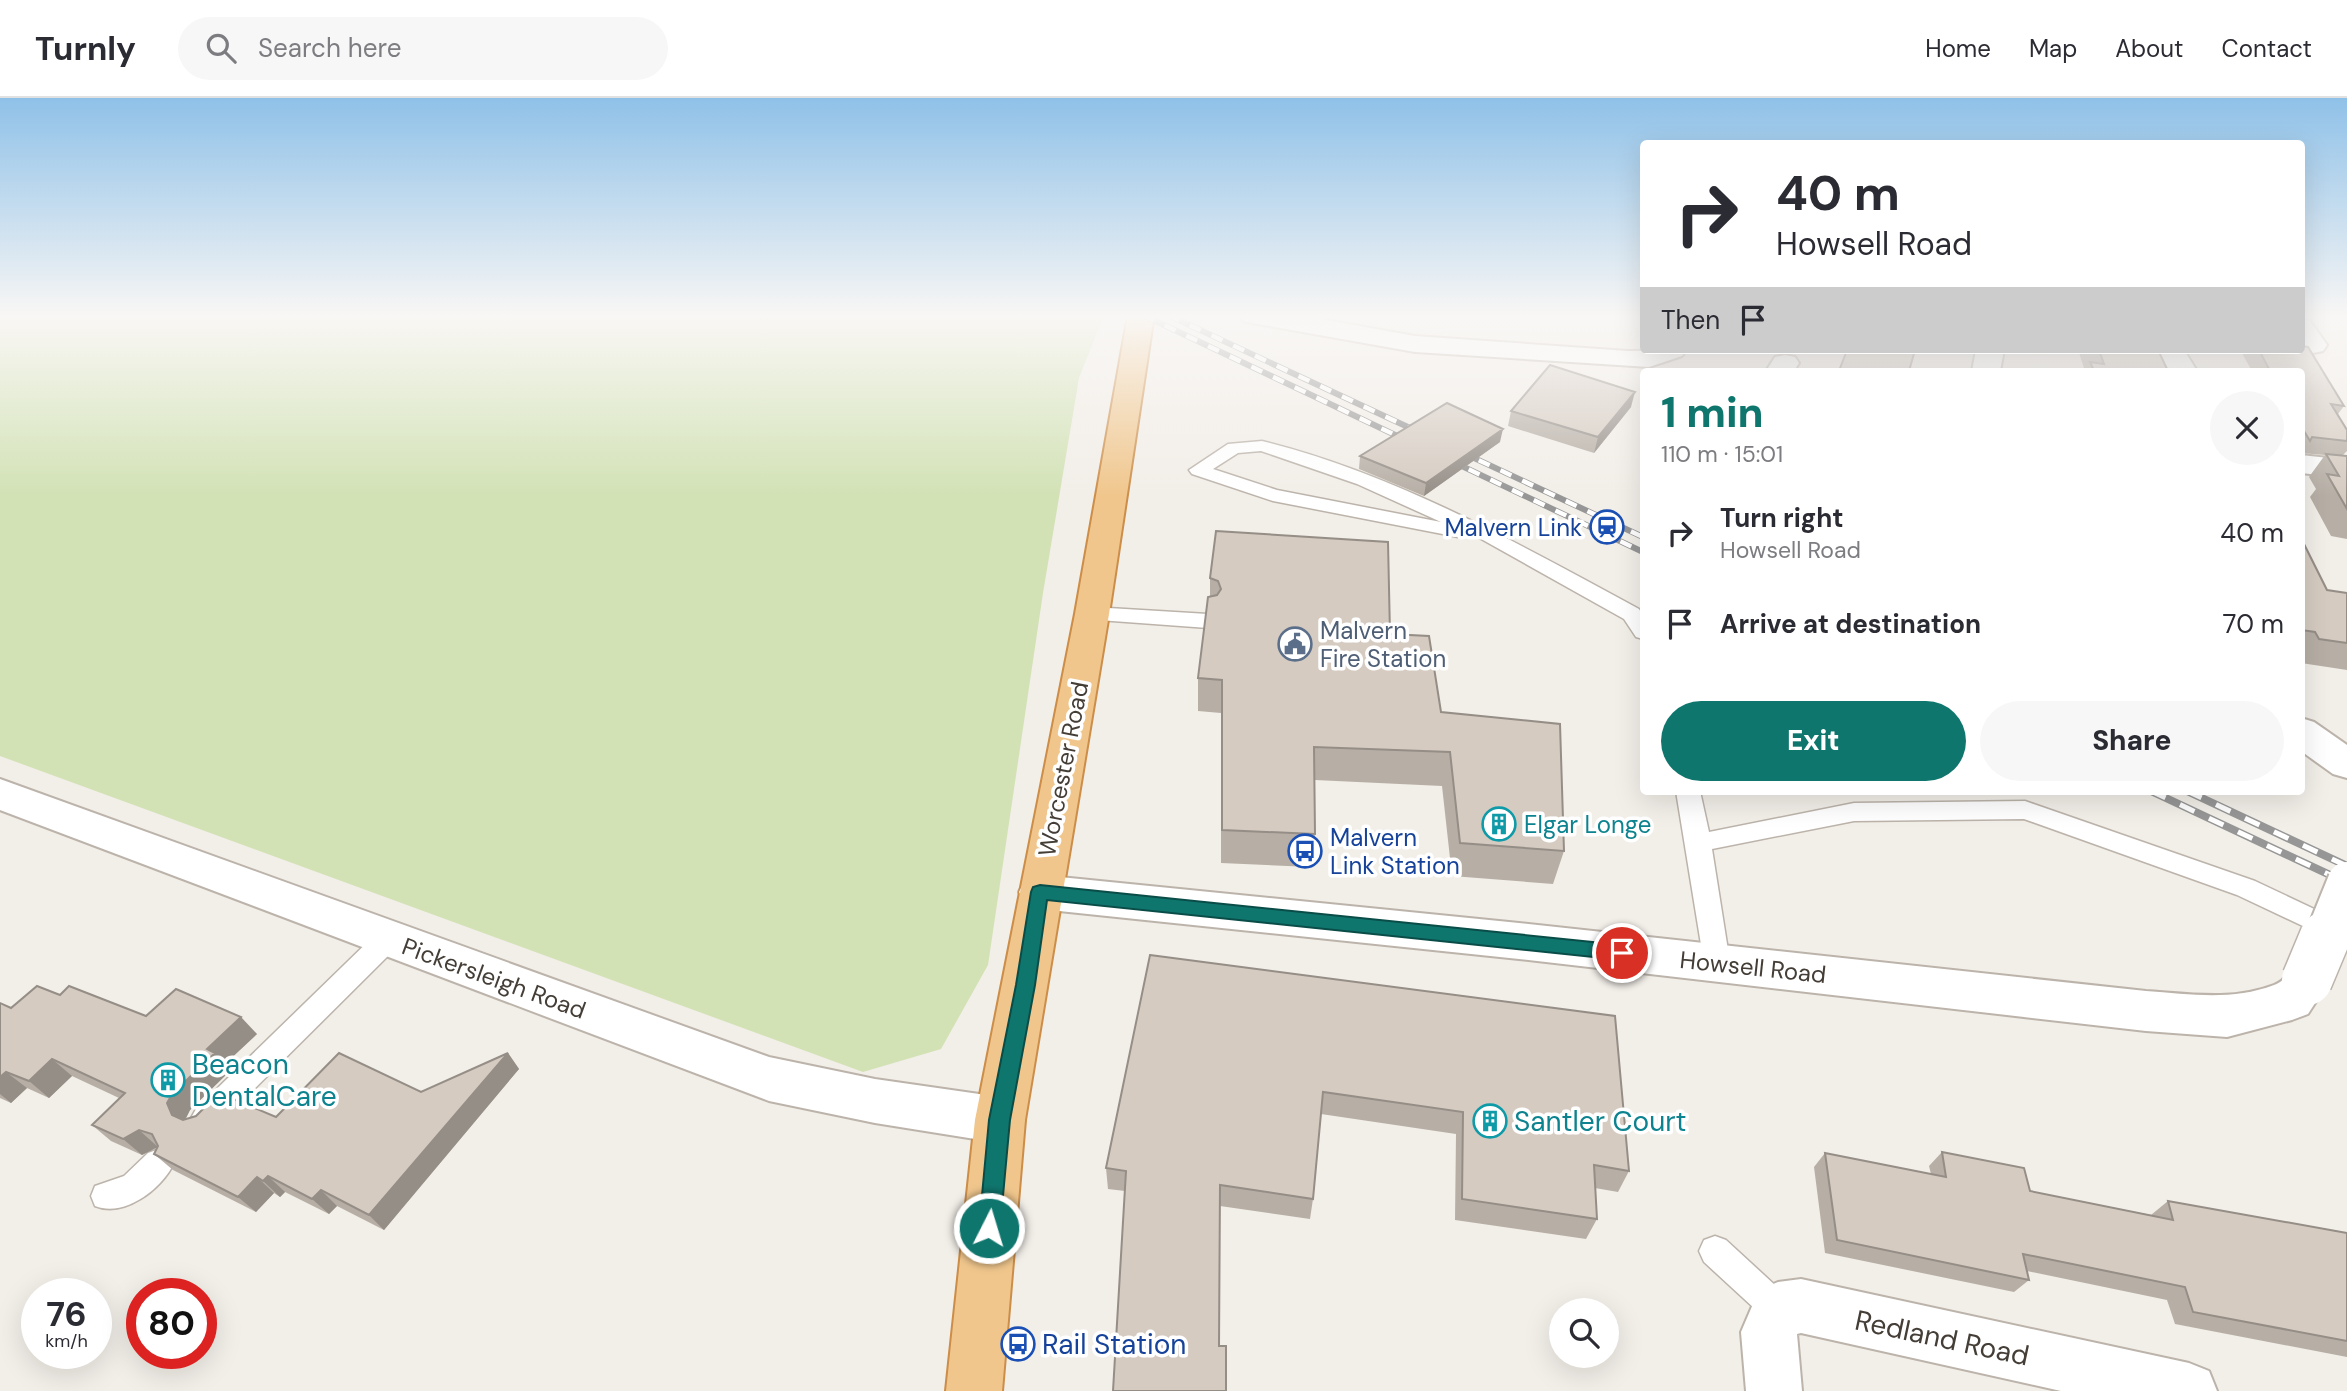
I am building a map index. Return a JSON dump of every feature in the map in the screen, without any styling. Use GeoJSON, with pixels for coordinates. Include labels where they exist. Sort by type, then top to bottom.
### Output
{"type":"FeatureCollection","features":[{"type":"Feature","properties":{"kind":"highway","name":"Worcester Road"},"geometry":{"type":"LineString","coordinates":[[974,1391],[1000,1120],[1092,614],[1131,375]]}},
{"type":"Feature","properties":{"kind":"street"},"geometry":{"type":"LineString","coordinates":[[2305,464],[2347,469]]}},
{"type":"Feature","properties":{"kind":"street"},"geometry":{"type":"LineString","coordinates":[[2305,735],[2347,764]]}},
{"type":"Feature","properties":{"kind":"street","name":"Pickersleigh Road"},"geometry":{"type":"LineString","coordinates":[[0,793],[769,1079],[875,1101],[1000,1120]]}},
{"type":"Feature","properties":{"kind":"street","name":"Howsell Road"},"geometry":{"type":"LineString","coordinates":[[1040,892],[2146,1011],[2227,1017],[2292,1000],[2307,980],[2347,881]]}},
{"type":"Feature","properties":{"kind":"street","name":"Redland Road"},"geometry":{"type":"LineString","coordinates":[[1778,1309],[1801,1306],[2189,1391]]}},
{"type":"Feature","properties":{"kind":"street"},"geometry":{"type":"LineString","coordinates":[[1774,1391],[1769,1332],[1778,1309]]}},
{"type":"Feature","properties":{"kind":"lane"},"geometry":{"type":"LineString","coordinates":[[1466,526],[1458,531],[1286,497],[1198,470],[1234,448],[1262,446],[1363,480],[1482,531],[1548,566],[1632,614],[1640,627]]}},
{"type":"Feature","properties":{"kind":"lane"},"geometry":{"type":"LineString","coordinates":[[1092,614],[1208,621]]}},
{"type":"Feature","properties":{"kind":"lane"},"geometry":{"type":"LineString","coordinates":[[1689,795],[1717,963]]}},
{"type":"Feature","properties":{"kind":"lane"},"geometry":{"type":"LineString","coordinates":[[1699,844],[1721,837],[1854,812],[2025,810],[2246,888],[2347,936]]}},
{"type":"Feature","properties":{"kind":"lane"},"geometry":{"type":"LineString","coordinates":[[202,1121],[388,939]]}},
{"type":"Feature","properties":{"kind":"lane"},"geometry":{"type":"LineString","coordinates":[[106,1196],[133,1188],[159,1163]]}},
{"type":"Feature","properties":{"kind":"lane"},"geometry":{"type":"LineString","coordinates":[[1715,1251],[1778,1309]]}},
{"type":"Feature","properties":{"kind":"green space"},"geometry":{"type":"Polygon","coordinates":[[[0,375],[1080,375],[1043,593],[988,965],[941,1049],[863,1072],[0,756],[0,375]]]}},
{"type":"Feature","properties":{"kind":"building"},"geometry":{"type":"Polygon","coordinates":[[[1541,375],[1583,375],[1635,392],[1598,437],[1511,411],[1541,375]]]}},
{"type":"Feature","properties":{"kind":"building"},"geometry":{"type":"Polygon","coordinates":[[[2305,375],[2325,375],[2344,406],[2331,404],[2347,430],[2347,441],[2312,437],[2310,441],[2305,433],[2305,375]]]}},
{"type":"Feature","properties":{"kind":"building"},"geometry":{"type":"Polygon","coordinates":[[[1447,403],[1503,429],[1426,483],[1360,456],[1447,403]]]}},
{"type":"Feature","properties":{"kind":"building"},"geometry":{"type":"Polygon","coordinates":[[[2326,454],[2347,456],[2347,509],[2327,474],[2339,476],[2326,454]]]}},
{"type":"Feature","properties":{"kind":"building"},"geometry":{"type":"Polygon","coordinates":[[[1216,531],[1388,542],[1390,634],[1429,636],[1441,712],[1560,724],[1564,851],[1460,843],[1450,752],[1314,747],[1315,834],[1222,830],[1222,680],[1198,678],[1208,597],[1217,595],[1221,589],[1218,581],[1210,578],[1216,531]]]}},
{"type":"Feature","properties":{"kind":"building"},"geometry":{"type":"Polygon","coordinates":[[[2305,546],[2327,590],[2347,593],[2347,643],[2319,639],[2315,632],[2305,631],[2305,546]]]}},
{"type":"Feature","properties":{"kind":"building","name":"Santler Court"},"geometry":{"type":"Polygon","coordinates":[[[1150,955],[1615,1016],[1629,1171],[1594,1165],[1597,1219],[1462,1199],[1463,1112],[1323,1092],[1313,1199],[1220,1185],[1219,1346],[1226,1346],[1226,1391],[1113,1391],[1126,1171],[1106,1168],[1150,955]]]}},
{"type":"Feature","properties":{"kind":"building"},"geometry":{"type":"Polygon","coordinates":[[[37,986],[60,995],[69,986],[146,1016],[176,989],[241,1017],[207,1049],[215,1053],[172,1094],[167,1103],[172,1115],[183,1120],[196,1116],[219,1093],[276,1117],[339,1053],[421,1092],[508,1053],[369,1215],[321,1190],[312,1199],[268,1176],[263,1181],[257,1177],[238,1197],[154,1154],[158,1146],[152,1134],[139,1130],[123,1139],[92,1125],[125,1093],[52,1059],[29,1081],[6,1072],[0,1077],[0,1003],[11,1008],[37,986]]]}},
{"type":"Feature","properties":{"kind":"building"},"geometry":{"type":"Polygon","coordinates":[[[1942,1152],[2024,1168],[2030,1191],[2173,1220],[2168,1201],[2347,1233],[2347,1341],[2193,1312],[2185,1287],[2023,1254],[2029,1280],[1837,1240],[1825,1153],[1946,1177],[1942,1152]]]}},
{"type":"Feature","properties":{"kind":"railway"},"geometry":{"type":"LineString","coordinates":[[1270,375],[1412,443]]}},
{"type":"Feature","properties":{"kind":"railway"},"geometry":{"type":"LineString","coordinates":[[1297,375],[1425,435]]}},
{"type":"Feature","properties":{"kind":"railway"},"geometry":{"type":"LineString","coordinates":[[1457,450],[1640,536]]}},
{"type":"Feature","properties":{"kind":"railway"},"geometry":{"type":"LineString","coordinates":[[1447,459],[1640,551]]}},
{"type":"Feature","properties":{"kind":"railway"},"geometry":{"type":"LineString","coordinates":[[2160,795],[2347,883]]}},
{"type":"Feature","properties":{"kind":"railway"},"geometry":{"type":"LineString","coordinates":[[2196,795],[2347,866]]}},
{"type":"Feature","properties":{"kind":"place","name":"Malvern Link"},"geometry":{"type":"Point","coordinates":[1607,527]}},
{"type":"Feature","properties":{"kind":"place","name":"Malvern Fire Station"},"geometry":{"type":"Point","coordinates":[1295,644]}},
{"type":"Feature","properties":{"kind":"place","name":"Elgar Longe"},"geometry":{"type":"Point","coordinates":[1499,824]}},
{"type":"Feature","properties":{"kind":"place","name":"Malvern Link Station"},"geometry":{"type":"Point","coordinates":[1305,851]}},
{"type":"Feature","properties":{"kind":"place","name":"Beacon DentalCare"},"geometry":{"type":"Point","coordinates":[168,1080]}},
{"type":"Feature","properties":{"kind":"place","name":"Santler Court"},"geometry":{"type":"Point","coordinates":[1490,1121]}},
{"type":"Feature","properties":{"kind":"place","name":"Rail Station"},"geometry":{"type":"Point","coordinates":[1018,1344]}},
{"type":"Feature","properties":{"kind":"route"},"geometry":{"type":"LineString","coordinates":[[989,1228],[1000,1120],[1026,985],[1040,892],[1622,953]]}}]}
